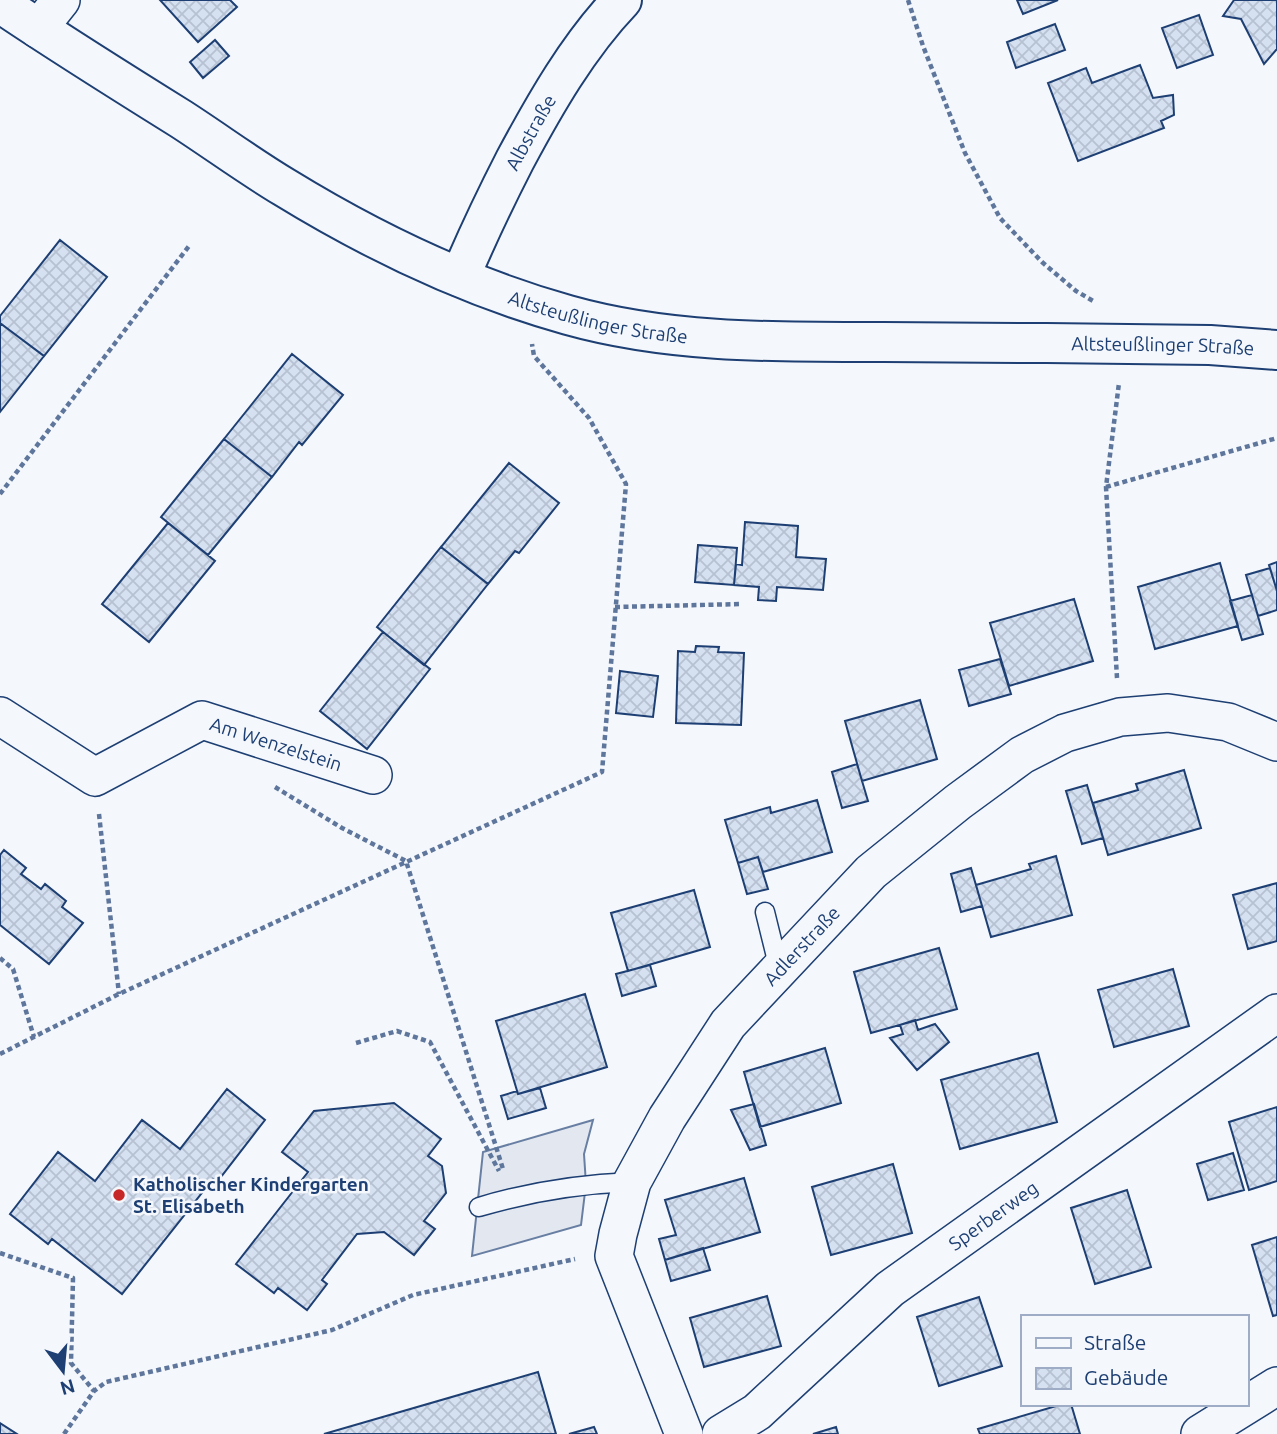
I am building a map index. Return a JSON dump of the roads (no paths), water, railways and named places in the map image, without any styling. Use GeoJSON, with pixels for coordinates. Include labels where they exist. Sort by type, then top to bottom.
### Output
{"type":"FeatureCollection","features":[{"type":"Feature","properties":{"kind":"street","name":"Albstraße"},"geometry":{"type":"LineString","coordinates":[[460,277],[489,210],[542,108],[601,23],[622,0]]}},
{"type":"Feature","properties":{"kind":"street","name":"Altsteußlinger Straße"},"geometry":{"type":"LineString","coordinates":[[0,4],[49,14],[107,74],[181,119],[284,188],[378,241],[460,277],[569,316],[628,328],[704,338],[785,342],[1210,345],[1277,350]]}},
{"type":"Feature","properties":{"kind":"street","name":"Adlerstraße"},"geometry":{"type":"LineString","coordinates":[[684,1434],[614,1256],[632,1182],[667,1118],[728,1024],[871,872],[1021,755],[1065,733],[1120,717],[1168,713],[1228,722],[1277,742]]}},
{"type":"Feature","properties":{"kind":"street","name":"Am Wenzelstein"},"geometry":{"type":"LineString","coordinates":[[0,716],[95,777],[202,720],[373,775]]}},
{"type":"Feature","properties":{"kind":"street","name":"Sperberweg"},"geometry":{"type":"LineString","coordinates":[[721,1434],[757,1412],[890,1289],[1277,1013]]}},
{"type":"Feature","properties":{"kind":"street"},"geometry":{"type":"LineString","coordinates":[[1249,1403],[1277,1386]]}},
{"type":"Feature","properties":{"kind":"street"},"geometry":{"type":"LineString","coordinates":[[1200,1434],[1245,1406]]}},
{"type":"Feature","properties":{"kind":"lane"},"geometry":{"type":"LineString","coordinates":[[765,912],[779,969]]}},
{"type":"Feature","properties":{"kind":"lane"},"geometry":{"type":"LineString","coordinates":[[479,1207],[512,1197],[586,1184],[632,1182]]}},
{"type":"Feature","properties":{"kind":"place","name":"Katholischer Kindergarten St. Elisabeth"},"geometry":{"type":"Point","coordinates":[119,1195]}}]}
